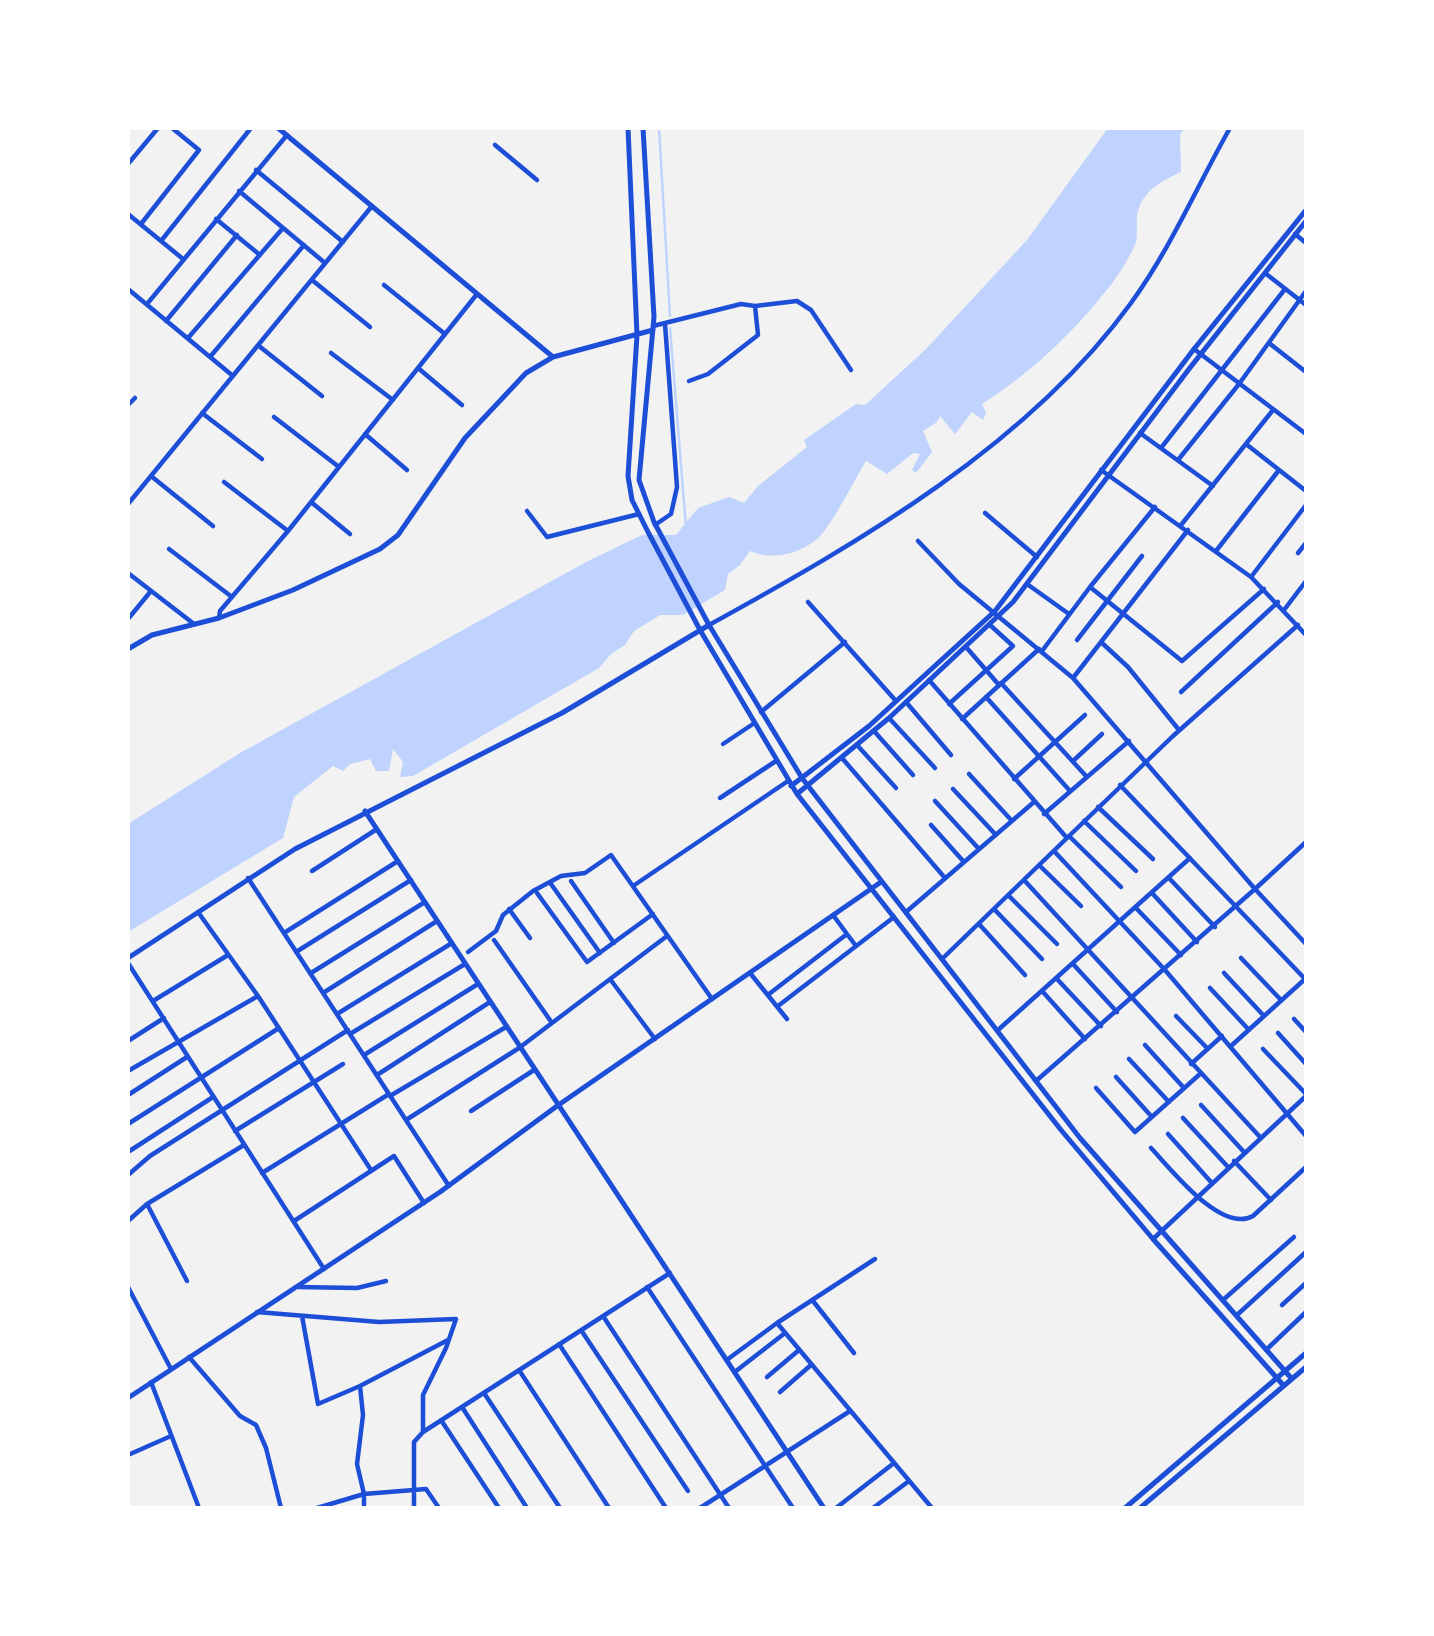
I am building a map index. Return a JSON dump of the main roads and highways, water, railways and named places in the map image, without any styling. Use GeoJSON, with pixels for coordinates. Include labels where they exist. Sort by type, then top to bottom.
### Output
{"type":"FeatureCollection","features":[{"type":"Feature","properties":{"kind":"water"},"geometry":{"type":"Polygon","coordinates":[[[1108,128],[1185,128],[1180,134],[1181,172],[1159,184],[1143,200],[1137,215],[1136,242],[1109,287],[1048,353],[1016,381],[982,404],[986,413],[983,420],[972,412],[955,434],[940,416],[937,422],[923,431],[932,452],[916,473],[912,470],[920,454],[913,453],[887,474],[866,461],[835,515],[822,534],[809,545],[775,555],[750,551],[740,565],[728,574],[725,590],[683,615],[660,615],[634,631],[625,645],[611,654],[599,668],[413,776],[400,777],[403,762],[393,749],[389,771],[376,771],[370,759],[350,764],[343,771],[333,766],[294,797],[283,838],[128,932],[128,824],[240,753],[586,562],[642,535],[676,535],[698,508],[729,497],[744,503],[758,486],[807,447],[804,440],[856,404],[865,405],[926,349],[1027,240],[1108,128]]]}},
{"type":"Feature","properties":{"kind":"waterway"},"geometry":{"type":"LineString","coordinates":[[659,128],[670,316]]}},
{"type":"Feature","properties":{"kind":"waterway"},"geometry":{"type":"LineString","coordinates":[[670,328],[686,527]]}}]}
